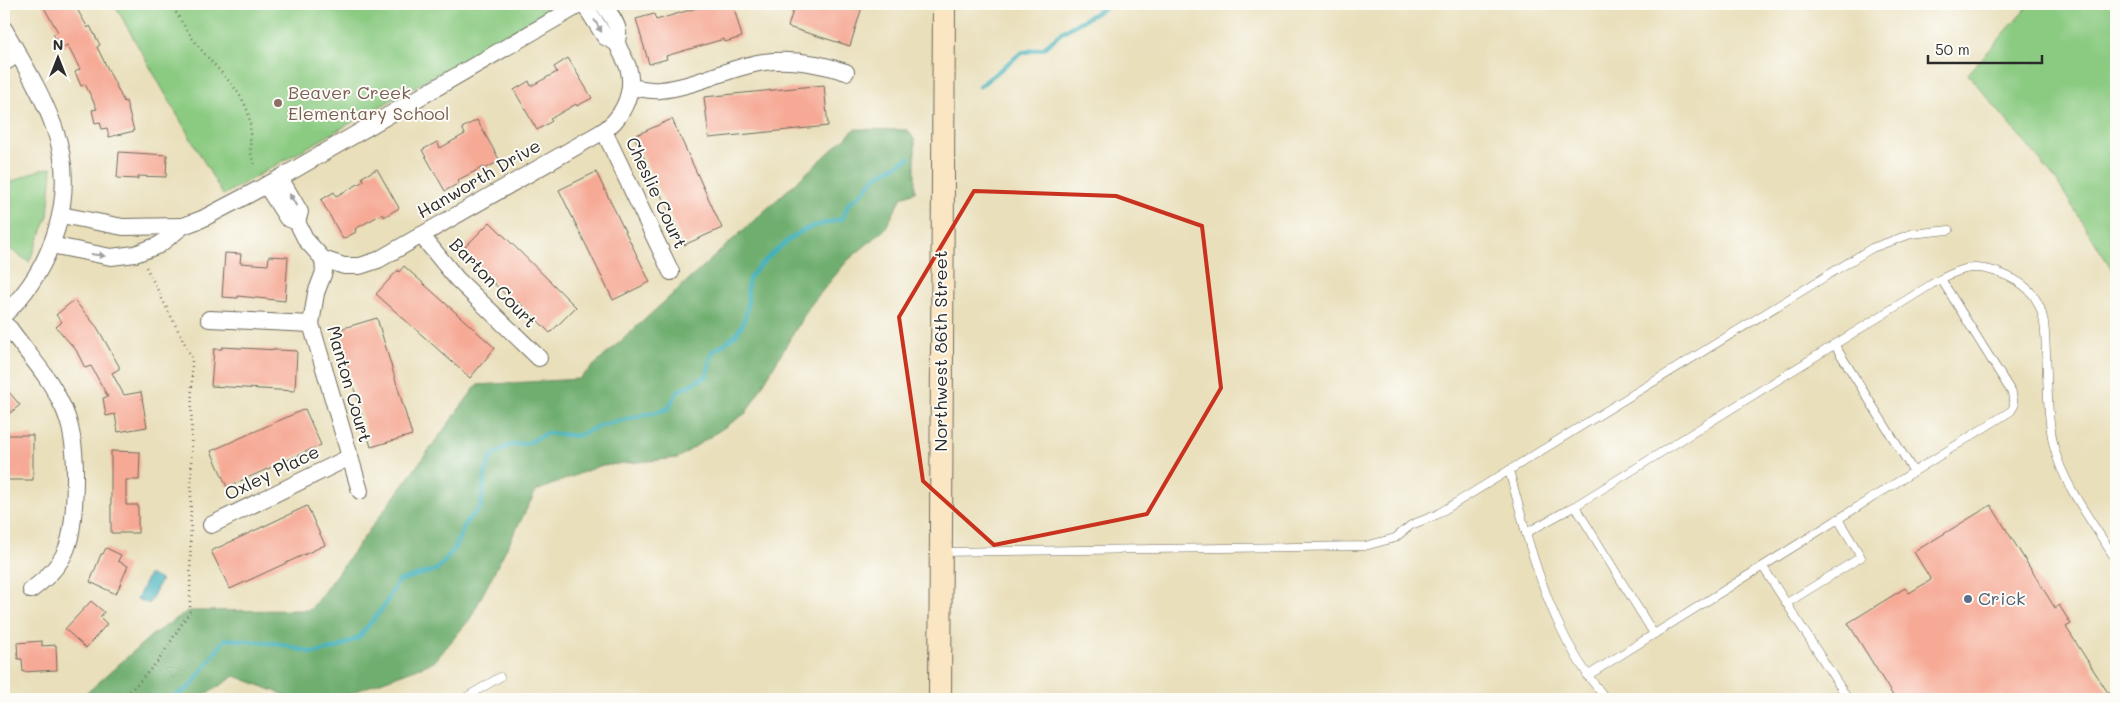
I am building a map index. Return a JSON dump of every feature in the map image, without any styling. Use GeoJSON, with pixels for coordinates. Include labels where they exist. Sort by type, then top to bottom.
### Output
{"type":"FeatureCollection","features":[{"type":"Feature","properties":{"kind":"main road","name":"Northwest 86th Street"},"geometry":{"type":"LineString","coordinates":[[940,699],[944,4]]}},
{"type":"Feature","properties":{"kind":"street","name":"Hanworth Drive"},"geometry":{"type":"LineString","coordinates":[[323,259],[344,266],[360,266],[378,260],[604,130],[615,121],[624,108],[630,87],[625,56],[617,43],[605,37],[583,4]]}},
{"type":"Feature","properties":{"kind":"street"},"geometry":{"type":"LineString","coordinates":[[51,245],[105,256],[123,256],[159,245],[183,226],[202,219],[273,182],[583,4]]}},
{"type":"Feature","properties":{"kind":"street","name":"Hanworth Drive"},"geometry":{"type":"LineString","coordinates":[[603,4],[618,30],[617,43]]}},
{"type":"Feature","properties":{"kind":"street"},"geometry":{"type":"LineString","coordinates":[[4,29],[11,58],[45,105],[55,129],[64,179],[61,215],[46,260],[33,283],[4,315]]}},
{"type":"Feature","properties":{"kind":"street"},"geometry":{"type":"LineString","coordinates":[[630,87],[659,91],[762,62],[784,60],[807,61],[846,72]]}},
{"type":"Feature","properties":{"kind":"street","name":"Cheslie Court"},"geometry":{"type":"LineString","coordinates":[[604,130],[671,272]]}},
{"type":"Feature","properties":{"kind":"street"},"geometry":{"type":"LineString","coordinates":[[273,182],[287,218],[296,222],[306,240],[323,259]]}},
{"type":"Feature","properties":{"kind":"street"},"geometry":{"type":"LineString","coordinates":[[61,215],[123,227],[183,226]]}},
{"type":"Feature","properties":{"kind":"street","name":"Barton Court"},"geometry":{"type":"LineString","coordinates":[[421,235],[457,279],[539,358]]}},
{"type":"Feature","properties":{"kind":"street","name":"Manton Court"},"geometry":{"type":"LineString","coordinates":[[323,259],[324,272],[316,293],[311,324],[360,491]]}},
{"type":"Feature","properties":{"kind":"street"},"geometry":{"type":"LineString","coordinates":[[209,319],[311,324]]}},
{"type":"Feature","properties":{"kind":"street"},"geometry":{"type":"LineString","coordinates":[[4,324],[10,329],[59,398],[67,416],[72,438],[73,516],[71,534],[66,550],[57,566],[46,579],[31,590]]}},
{"type":"Feature","properties":{"kind":"street","name":"Oxley Place"},"geometry":{"type":"LineString","coordinates":[[211,525],[350,457]]}},
{"type":"Feature","properties":{"kind":"lane"},"geometry":{"type":"LineString","coordinates":[[940,552],[1365,546],[1396,538],[1411,525],[1436,515],[1872,248],[1911,234],[1950,230]]}},
{"type":"Feature","properties":{"kind":"lane"},"geometry":{"type":"LineString","coordinates":[[1526,534],[1575,506],[1941,279],[1963,268],[1978,266],[2018,281],[2035,297],[2044,316],[2050,416],[2054,447],[2065,476],[2116,560]]}},
{"type":"Feature","properties":{"kind":"lane"},"geometry":{"type":"LineString","coordinates":[[1587,676],[2011,411],[2014,406],[2012,393],[1941,279]]}},
{"type":"Feature","properties":{"kind":"lane"},"geometry":{"type":"LineString","coordinates":[[1834,344],[1914,472]]}},
{"type":"Feature","properties":{"kind":"lane"},"geometry":{"type":"LineString","coordinates":[[1509,470],[1526,534],[1551,610],[1566,641],[1587,676],[1606,699]]}},
{"type":"Feature","properties":{"kind":"lane"},"geometry":{"type":"LineString","coordinates":[[1575,506],[1654,634]]}},
{"type":"Feature","properties":{"kind":"lane"},"geometry":{"type":"LineString","coordinates":[[1787,603],[1861,557],[1838,519]]}},
{"type":"Feature","properties":{"kind":"lane"},"geometry":{"type":"LineString","coordinates":[[1764,567],[1848,699]]}},
{"type":"Feature","properties":{"kind":"lane"},"geometry":{"type":"LineString","coordinates":[[463,699],[500,677]]}},
{"type":"Feature","properties":{"kind":"path"},"geometry":{"type":"LineString","coordinates":[[171,4],[202,50],[226,77],[247,108],[251,124],[250,149],[256,167]]}},
{"type":"Feature","properties":{"kind":"path"},"geometry":{"type":"LineString","coordinates":[[123,699],[158,660],[190,611],[192,575],[192,358],[139,252]]}},
{"type":"Feature","properties":{"kind":"highlighted area"},"geometry":{"type":"Polygon","coordinates":[[[974,191],[1116,196],[1202,226],[1221,388],[1147,514],[994,545],[923,481],[899,317],[974,191]]]}},
{"type":"Feature","properties":{"kind":"green space","name":"Beaver Creek Elementary School"},"geometry":{"type":"Polygon","coordinates":[[[114,4],[562,4],[223,195],[114,4]]]}},
{"type":"Feature","properties":{"kind":"green space"},"geometry":{"type":"Polygon","coordinates":[[[2030,4],[2116,4],[2116,276],[2056,180],[1968,74],[2030,4]]]}},
{"type":"Feature","properties":{"kind":"green space"},"geometry":{"type":"Polygon","coordinates":[[[855,129],[908,130],[915,141],[915,192],[902,197],[885,229],[847,261],[809,307],[746,413],[678,458],[599,466],[536,491],[470,619],[434,662],[335,699],[295,699],[235,676],[199,699],[80,699],[152,635],[188,611],[310,610],[477,385],[579,379],[855,129]]]}},
{"type":"Feature","properties":{"kind":"green space"},"geometry":{"type":"Polygon","coordinates":[[[52,168],[48,216],[29,262],[4,245],[4,185],[41,169],[52,168]]]}},
{"type":"Feature","properties":{"kind":"water"},"geometry":{"type":"Polygon","coordinates":[[[149,574],[161,580],[149,604],[137,599],[149,574]]]}},
{"type":"Feature","properties":{"kind":"building"},"geometry":{"type":"Polygon","coordinates":[[[42,4],[74,4],[88,28],[90,26],[100,45],[97,47],[124,102],[126,101],[134,131],[109,137],[107,128],[102,129],[100,122],[95,123],[92,110],[97,109],[85,84],[81,86],[75,72],[80,69],[67,45],[61,48],[53,34],[58,32],[42,4]]]}},
{"type":"Feature","properties":{"kind":"building"},"geometry":{"type":"Polygon","coordinates":[[[710,4],[733,4],[742,37],[725,42],[724,39],[666,56],[667,59],[649,64],[636,19],[654,14],[656,20],[710,4]]]}},
{"type":"Feature","properties":{"kind":"building"},"geometry":{"type":"Polygon","coordinates":[[[795,4],[831,4],[842,7],[843,4],[863,4],[850,46],[788,27],[795,4]]]}},
{"type":"Feature","properties":{"kind":"building"},"geometry":{"type":"Polygon","coordinates":[[[568,58],[592,98],[577,106],[576,104],[550,119],[552,121],[537,130],[514,90],[529,81],[531,86],[557,72],[554,67],[568,58]]]}},
{"type":"Feature","properties":{"kind":"building"},"geometry":{"type":"Polygon","coordinates":[[[824,85],[828,126],[709,138],[704,97],[824,85]]]}},
{"type":"Feature","properties":{"kind":"building"},"geometry":{"type":"Polygon","coordinates":[[[672,119],[722,228],[684,245],[634,136],[672,119]]]}},
{"type":"Feature","properties":{"kind":"building"},"geometry":{"type":"Polygon","coordinates":[[[477,120],[500,161],[484,169],[483,167],[458,180],[459,183],[445,191],[422,150],[437,142],[440,148],[465,134],[462,128],[477,120]]]}},
{"type":"Feature","properties":{"kind":"building"},"geometry":{"type":"Polygon","coordinates":[[[119,152],[167,155],[166,177],[138,176],[138,179],[117,178],[119,152]]]}},
{"type":"Feature","properties":{"kind":"building"},"geometry":{"type":"Polygon","coordinates":[[[377,169],[399,208],[384,217],[382,214],[355,229],[356,232],[343,239],[321,200],[334,192],[336,196],[364,181],[362,177],[377,169]]]}},
{"type":"Feature","properties":{"kind":"building"},"geometry":{"type":"Polygon","coordinates":[[[596,172],[650,282],[613,300],[559,190],[596,172]]]}},
{"type":"Feature","properties":{"kind":"building"},"geometry":{"type":"Polygon","coordinates":[[[490,222],[576,307],[550,333],[519,302],[516,305],[461,251],[490,222]]]}},
{"type":"Feature","properties":{"kind":"building"},"geometry":{"type":"Polygon","coordinates":[[[225,253],[241,254],[240,263],[268,265],[269,256],[288,257],[285,301],[238,296],[238,298],[222,297],[225,253]]]}},
{"type":"Feature","properties":{"kind":"building"},"geometry":{"type":"Polygon","coordinates":[[[404,266],[495,348],[470,378],[376,294],[404,266]]]}},
{"type":"Feature","properties":{"kind":"building"},"geometry":{"type":"Polygon","coordinates":[[[74,300],[97,327],[119,366],[119,369],[112,373],[124,395],[141,392],[147,427],[118,432],[115,414],[106,416],[103,398],[108,397],[91,366],[85,368],[76,350],[56,327],[62,322],[56,315],[74,300]]]}},
{"type":"Feature","properties":{"kind":"building"},"geometry":{"type":"Polygon","coordinates":[[[377,318],[412,435],[371,447],[337,330],[377,318]]]}},
{"type":"Feature","properties":{"kind":"building"},"geometry":{"type":"Polygon","coordinates":[[[222,347],[297,351],[295,391],[211,386],[214,349],[222,349],[222,347]]]}},
{"type":"Feature","properties":{"kind":"building"},"geometry":{"type":"Polygon","coordinates":[[[4,386],[20,405],[4,418],[4,386]]]}},
{"type":"Feature","properties":{"kind":"building"},"geometry":{"type":"Polygon","coordinates":[[[305,409],[321,445],[227,487],[211,451],[305,409]]]}},
{"type":"Feature","properties":{"kind":"building"},"geometry":{"type":"Polygon","coordinates":[[[6,435],[33,435],[33,480],[4,480],[6,435]]]}},
{"type":"Feature","properties":{"kind":"building"},"geometry":{"type":"Polygon","coordinates":[[[111,451],[140,452],[139,480],[126,480],[126,505],[138,505],[138,533],[111,533],[111,451]]]}},
{"type":"Feature","properties":{"kind":"building","name":"Crick"},"geometry":{"type":"Polygon","coordinates":[[[1991,505],[2055,608],[2059,605],[2071,624],[2066,627],[2112,699],[2005,699],[2003,695],[1996,699],[1895,699],[1848,623],[1905,588],[1909,593],[1931,580],[1914,552],[1991,505]]]}},
{"type":"Feature","properties":{"kind":"building"},"geometry":{"type":"Polygon","coordinates":[[[307,506],[325,545],[230,589],[211,551],[307,506]]]}},
{"type":"Feature","properties":{"kind":"building"},"geometry":{"type":"Polygon","coordinates":[[[106,548],[121,555],[118,561],[128,566],[116,594],[90,582],[101,554],[103,554],[106,548]]]}},
{"type":"Feature","properties":{"kind":"building"},"geometry":{"type":"Polygon","coordinates":[[[91,601],[104,612],[100,617],[107,624],[86,648],[65,629],[91,601]]]}},
{"type":"Feature","properties":{"kind":"building"},"geometry":{"type":"Polygon","coordinates":[[[42,641],[42,646],[56,645],[57,670],[23,672],[22,659],[18,659],[17,643],[42,641]]]}},
{"type":"Feature","properties":{"kind":"waterway"},"geometry":{"type":"LineString","coordinates":[[980,86],[1021,53],[1044,48],[1061,33],[1111,4]]}},
{"type":"Feature","properties":{"kind":"waterway"},"geometry":{"type":"LineString","coordinates":[[171,699],[191,686],[225,639],[280,644],[313,653],[337,648],[359,637],[385,605],[398,581],[438,569],[455,548],[466,522],[481,507],[485,475],[491,457],[507,446],[528,443],[547,433],[577,436],[599,426],[668,409],[678,391],[707,376],[712,352],[739,331],[745,317],[749,279],[753,273],[775,251],[800,232],[843,218],[848,204],[865,190],[874,178],[909,158]]}},
{"type":"Feature","properties":{"kind":"place","name":"Beaver Creek Elementary School"},"geometry":{"type":"Point","coordinates":[278,103]}},
{"type":"Feature","properties":{"kind":"place","name":"Crick"},"geometry":{"type":"Point","coordinates":[1968,599]}}]}
